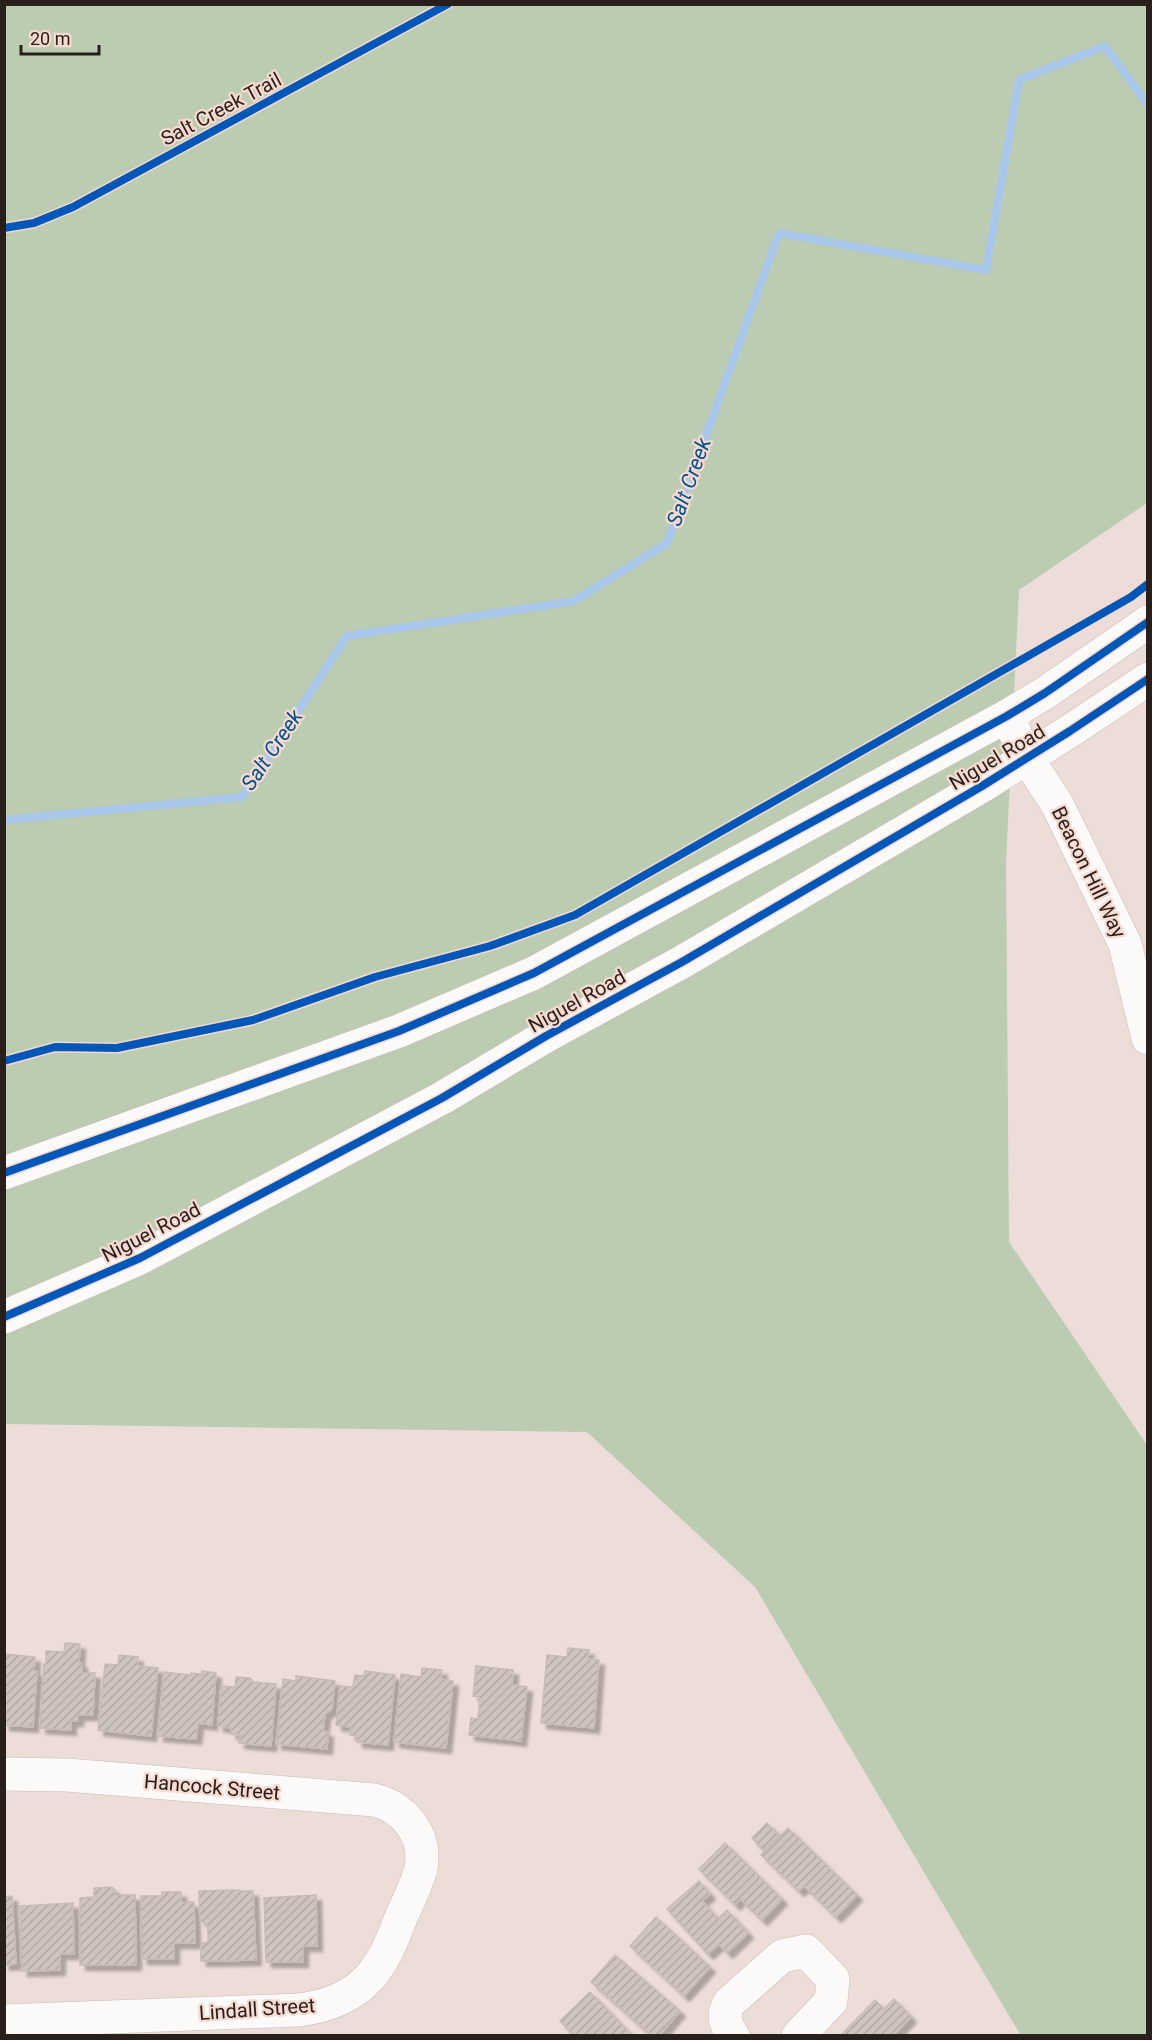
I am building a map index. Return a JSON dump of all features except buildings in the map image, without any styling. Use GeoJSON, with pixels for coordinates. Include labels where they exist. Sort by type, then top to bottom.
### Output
{"type":"FeatureCollection","features":[{"type":"Feature","properties":{"kind":"main road","name":"Niguel Road"},"geometry":{"type":"LineString","coordinates":[[4,1173],[399,1031],[534,973],[1007,716],[1045,693],[1148,622]]}},
{"type":"Feature","properties":{"kind":"main road","name":"Niguel Road"},"geometry":{"type":"LineString","coordinates":[[4,1317],[140,1258],[442,1098],[546,1036],[682,962],[1027,758],[1148,679]]}},
{"type":"Feature","properties":{"kind":"main road","name":"Beacon Hill Way"},"geometry":{"type":"LineString","coordinates":[[1007,716],[1027,758],[1056,804],[1125,944],[1148,1038]]}},
{"type":"Feature","properties":{"kind":"main road","name":"Hancock Street"},"geometry":{"type":"LineString","coordinates":[[4,1774],[67,1775],[374,1800],[395,1808],[412,1824]]}},
{"type":"Feature","properties":{"kind":"main road","name":"Lindall Street"},"geometry":{"type":"LineString","coordinates":[[4,2021],[298,2010],[313,2008],[349,1995],[367,1980],[389,1948],[421,1867],[420,1844],[412,1824]]}},
{"type":"Feature","properties":{"kind":"main road"},"geometry":{"type":"LineString","coordinates":[[725,2032],[724,2011],[729,2002],[782,1956],[806,1951],[833,1979],[831,2001],[798,2036]]}},
{"type":"Feature","properties":{"kind":"green space"},"geometry":{"type":"Polygon","coordinates":[[[5,5],[1147,5],[1147,503],[1019,590],[1006,863],[1009,1242],[1147,1445],[1147,2035],[1020,2034],[755,1587],[587,1432],[5,1424],[5,5]]]}},
{"type":"Feature","properties":{"kind":"waterway","name":"Salt Creek"},"geometry":{"type":"LineString","coordinates":[[4,820],[242,797],[347,636],[574,601],[667,543],[779,233],[986,270],[1019,80],[1105,46],[1148,105]]}},
{"type":"Feature","properties":{"kind":"cycle path","name":"Salt Creek Trail"},"geometry":{"type":"LineString","coordinates":[[4,228],[34,223],[73,207],[448,4]]}},
{"type":"Feature","properties":{"kind":"cycle path"},"geometry":{"type":"LineString","coordinates":[[4,1061],[55,1047],[117,1048],[253,1020],[375,977],[490,946],[575,915],[1131,597],[1148,584]]}},
{"type":"Feature","properties":{"kind":"cycle path"},"geometry":{"type":"LineString","coordinates":[[4,1173],[399,1031],[534,973],[1007,716],[1045,693],[1148,622]]}},
{"type":"Feature","properties":{"kind":"cycle path"},"geometry":{"type":"LineString","coordinates":[[4,1317],[140,1258],[442,1098],[546,1036],[682,962],[982,786],[1148,679]]}}]}
